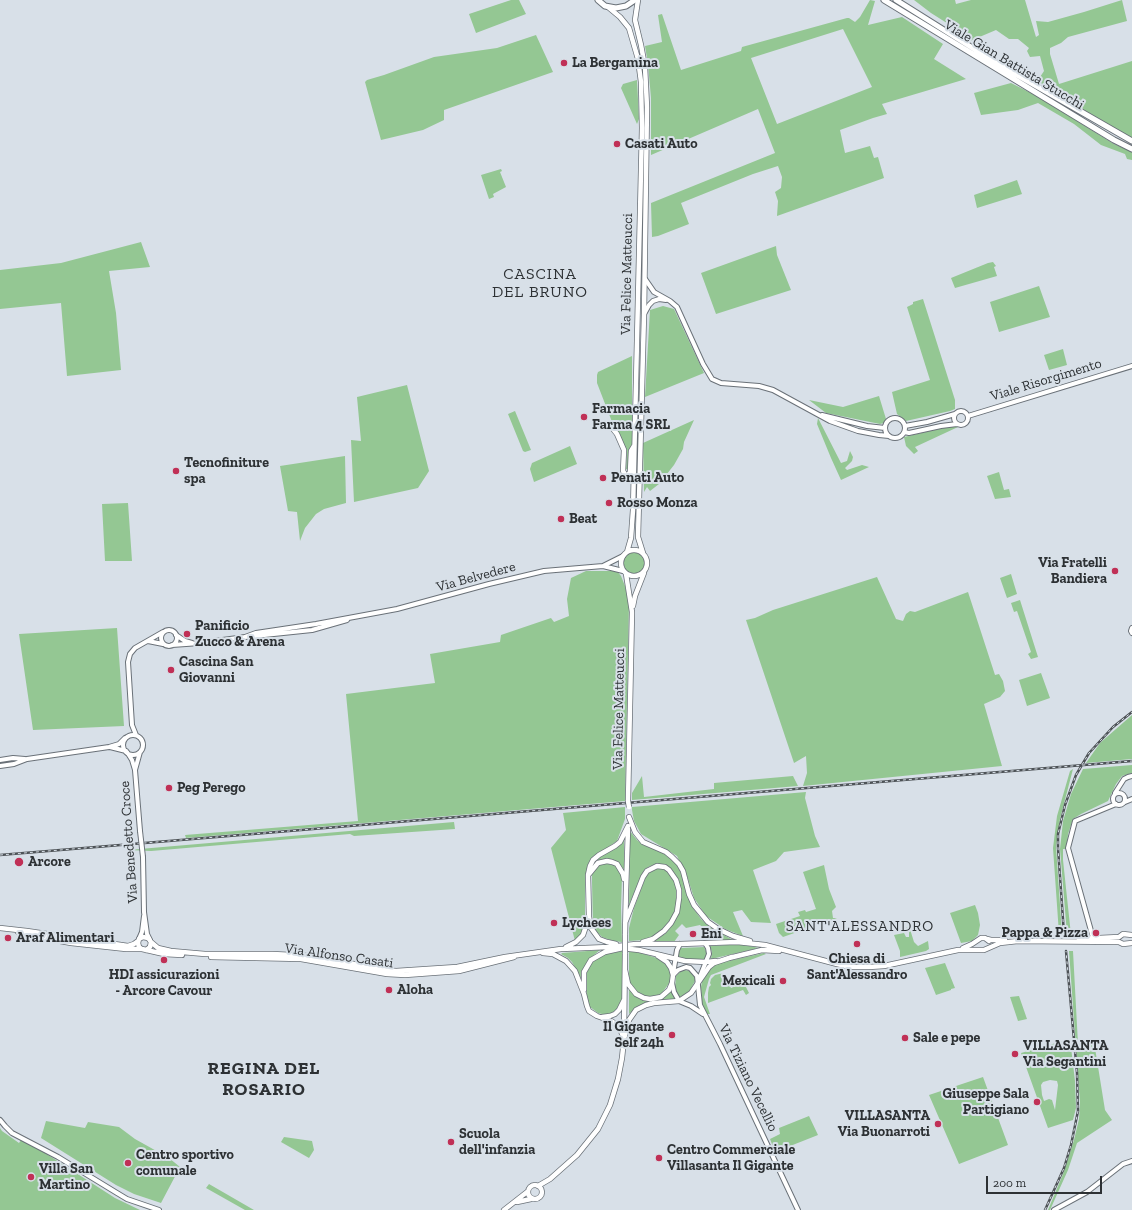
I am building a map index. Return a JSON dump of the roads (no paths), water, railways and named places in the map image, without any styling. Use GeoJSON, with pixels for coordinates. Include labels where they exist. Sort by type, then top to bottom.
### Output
{"type":"FeatureCollection","features":[{"type":"Feature","properties":{"kind":"main road"},"geometry":{"type":"LineString","coordinates":[[598,0],[608,7],[616,8],[624,7],[636,0]]}},
{"type":"Feature","properties":{"kind":"main road","name":"Via Felice Matteucci"},"geometry":{"type":"LineString","coordinates":[[629,817],[628,801],[632,612],[635,596],[648,565],[638,537],[647,129],[646,83],[642,52],[635,20],[636,0]]}},
{"type":"Feature","properties":{"kind":"main road","name":"Viale Gian Battista Stucchi"},"geometry":{"type":"LineString","coordinates":[[884,0],[1114,140],[1132,149]]}},
{"type":"Feature","properties":{"kind":"main road","name":"Viale Gian Battista Stucchi"},"geometry":{"type":"LineString","coordinates":[[896,0],[998,64],[1132,141]]}},
{"type":"Feature","properties":{"kind":"main road","name":"Via Felice Matteucci"},"geometry":{"type":"LineString","coordinates":[[608,7],[620,17],[629,28],[638,58],[641,82],[642,128],[634,445],[631,538],[627,552]]}},
{"type":"Feature","properties":{"kind":"main road"},"geometry":{"type":"LineString","coordinates":[[609,424],[617,434],[624,450],[623,471],[626,476],[630,472],[631,451],[634,445]]}},
{"type":"Feature","properties":{"kind":"main road"},"geometry":{"type":"LineString","coordinates":[[623,556],[627,552],[635,550],[643,553]]}},
{"type":"Feature","properties":{"kind":"main road","name":"Via Felice Matteucci"},"geometry":{"type":"LineString","coordinates":[[623,556],[621,562],[625,573],[632,612]]}},
{"type":"Feature","properties":{"kind":"main road"},"geometry":{"type":"LineString","coordinates":[[625,573],[635,577],[644,573]]}},
{"type":"Feature","properties":{"kind":"main road"},"geometry":{"type":"LineString","coordinates":[[504,1210],[527,1192],[529,1188],[532,1186],[538,1186],[550,1179],[577,1155],[600,1124],[610,1105],[619,1076],[624,1039],[624,949],[629,817]]}},
{"type":"Feature","properties":{"kind":"main road"},"geometry":{"type":"LineString","coordinates":[[629,817],[635,832],[643,842],[666,852],[679,864],[683,871],[689,894],[694,905],[708,922],[718,929],[733,936],[794,954],[837,964],[865,967],[884,966],[958,950],[969,946],[982,937],[991,940],[1060,941],[1119,939],[1123,934],[1131,934]]}},
{"type":"Feature","properties":{"kind":"main road"},"geometry":{"type":"LineString","coordinates":[[628,826],[620,842],[599,855],[593,860],[590,866],[588,875],[589,917],[591,928],[598,937],[624,949],[646,951],[690,962],[706,962],[767,950],[794,954]]}},
{"type":"Feature","properties":{"kind":"main road"},"geometry":{"type":"LineString","coordinates":[[588,875],[598,863],[607,861],[612,862],[617,864],[623,874],[626,890]]}},
{"type":"Feature","properties":{"kind":"main road"},"geometry":{"type":"LineString","coordinates":[[584,994],[584,972],[591,960],[605,952],[624,949],[646,942],[659,935],[669,926],[675,916],[678,906],[679,890],[675,878],[669,870],[665,867],[656,866],[647,871],[643,877],[625,923]]}},
{"type":"Feature","properties":{"kind":"main road"},"geometry":{"type":"LineString","coordinates":[[561,949],[574,944],[580,938],[586,929],[589,917]]}},
{"type":"Feature","properties":{"kind":"main road"},"geometry":{"type":"LineString","coordinates":[[0,927],[128,946],[134,944],[139,940],[145,937],[150,941],[150,947],[143,949],[138,945],[139,940]]}},
{"type":"Feature","properties":{"kind":"main road","name":"Via Alfonso Casati"},"geometry":{"type":"LineString","coordinates":[[10,929],[27,935],[66,942],[126,949],[143,949],[164,954],[309,960],[381,973],[405,975],[459,971],[507,960],[527,953]]}},
{"type":"Feature","properties":{"kind":"main road"},"geometry":{"type":"LineString","coordinates":[[1060,941],[1093,938],[1108,940]]}},
{"type":"Feature","properties":{"kind":"main road"},"geometry":{"type":"LineString","coordinates":[[987,939],[990,944],[987,949]]}},
{"type":"Feature","properties":{"kind":"main road"},"geometry":{"type":"LineString","coordinates":[[1119,939],[1123,944],[1132,943]]}},
{"type":"Feature","properties":{"kind":"main road"},"geometry":{"type":"LineString","coordinates":[[978,940],[977,946],[980,950]]}},
{"type":"Feature","properties":{"kind":"main road","name":"Via Alfonso Casati"},"geometry":{"type":"LineString","coordinates":[[150,941],[158,948],[171,951],[205,954],[273,954],[310,956],[392,971],[457,967],[527,953],[561,949],[609,946],[624,949]]}},
{"type":"Feature","properties":{"kind":"main road"},"geometry":{"type":"LineString","coordinates":[[958,950],[987,949],[1000,943],[1018,941]]}},
{"type":"Feature","properties":{"kind":"main road"},"geometry":{"type":"LineString","coordinates":[[636,944],[741,942],[765,945]]}},
{"type":"Feature","properties":{"kind":"main road"},"geometry":{"type":"LineString","coordinates":[[625,970],[630,987],[636,994],[644,998],[650,999],[661,997],[669,990],[673,975],[671,968],[666,961],[646,951]]}},
{"type":"Feature","properties":{"kind":"main road"},"geometry":{"type":"LineString","coordinates":[[527,953],[553,954],[566,960],[574,972],[584,994],[587,1006],[592,1014],[620,1026],[624,1039]]}},
{"type":"Feature","properties":{"kind":"main road"},"geometry":{"type":"LineString","coordinates":[[624,1039],[629,1020],[636,1010],[640,1007],[654,1003],[679,1001],[691,993],[709,967],[714,963],[732,957]]}},
{"type":"Feature","properties":{"kind":"main road"},"geometry":{"type":"LineString","coordinates":[[597,1016],[605,1017],[615,1014],[620,1010],[625,999]]}},
{"type":"Feature","properties":{"kind":"main road"},"geometry":{"type":"LineString","coordinates":[[515,1202],[538,1199],[550,1179]]}},
{"type":"Feature","properties":{"kind":"main road"},"geometry":{"type":"LineString","coordinates":[[538,1186],[542,1191]]}},
{"type":"Feature","properties":{"kind":"main road"},"geometry":{"type":"LineString","coordinates":[[527,1192],[531,1199]]}},
{"type":"Feature","properties":{"kind":"street"},"geometry":{"type":"LineString","coordinates":[[644,277],[654,292],[670,301],[677,307],[703,364],[712,379],[721,383],[759,386],[774,390],[820,414],[830,421],[870,434],[897,438],[901,436],[904,432],[905,426],[898,419],[894,418],[886,423],[885,428],[889,436]]}},
{"type":"Feature","properties":{"kind":"street"},"geometry":{"type":"LineString","coordinates":[[644,315],[649,305],[653,301],[670,301]]}},
{"type":"Feature","properties":{"kind":"street","name":"Viale Risorgimento"},"geometry":{"type":"LineString","coordinates":[[968,416],[1132,366]]}},
{"type":"Feature","properties":{"kind":"street"},"geometry":{"type":"LineString","coordinates":[[904,432],[909,433],[941,426],[965,424],[968,420],[968,416],[965,412],[961,411],[916,425],[905,426]]}},
{"type":"Feature","properties":{"kind":"street"},"geometry":{"type":"LineString","coordinates":[[820,414],[867,426],[885,428]]}},
{"type":"Feature","properties":{"kind":"street"},"geometry":{"type":"LineString","coordinates":[[955,414],[954,420],[957,424]]}},
{"type":"Feature","properties":{"kind":"street","name":"Via Belvedere"},"geometry":{"type":"LineString","coordinates":[[245,637],[256,633],[403,608],[489,584],[544,571],[603,566],[623,556]]}},
{"type":"Feature","properties":{"kind":"street","name":"Via Belvedere"},"geometry":{"type":"LineString","coordinates":[[603,566],[625,573]]}},
{"type":"Feature","properties":{"kind":"street","name":"Via Belvedere"},"geometry":{"type":"LineString","coordinates":[[172,645],[195,644],[312,630],[357,617]]}},
{"type":"Feature","properties":{"kind":"street"},"geometry":{"type":"LineString","coordinates":[[290,632],[305,628],[308,625],[312,627],[330,626]]}},
{"type":"Feature","properties":{"kind":"street"},"geometry":{"type":"LineString","coordinates":[[1132,628],[1130,630],[1132,633]]}},
{"type":"Feature","properties":{"kind":"street","name":"Via Belvedere"},"geometry":{"type":"LineString","coordinates":[[271,634],[279,632],[281,629]]}},
{"type":"Feature","properties":{"kind":"street"},"geometry":{"type":"LineString","coordinates":[[109,747],[135,754],[142,750],[143,743],[136,735],[132,725],[128,662],[130,654],[134,648],[170,630],[185,641],[195,644]]}},
{"type":"Feature","properties":{"kind":"street"},"geometry":{"type":"LineString","coordinates":[[164,632],[161,638],[165,644]]}},
{"type":"Feature","properties":{"kind":"street"},"geometry":{"type":"LineString","coordinates":[[148,641],[172,645],[176,640],[176,635]]}},
{"type":"Feature","properties":{"kind":"street"},"geometry":{"type":"LineString","coordinates":[[127,752],[124,746],[132,725]]}},
{"type":"Feature","properties":{"kind":"street"},"geometry":{"type":"LineString","coordinates":[[0,760],[13,758],[27,759],[109,747],[119,744],[126,738],[136,735]]}},
{"type":"Feature","properties":{"kind":"street","name":"Via Benedetto Croce"},"geometry":{"type":"LineString","coordinates":[[127,752],[132,760],[135,770],[143,858],[144,912],[147,934],[150,941]]}},
{"type":"Feature","properties":{"kind":"street","name":"Via Benedetto Croce"},"geometry":{"type":"LineString","coordinates":[[135,770],[140,752]]}},
{"type":"Feature","properties":{"kind":"street"},"geometry":{"type":"LineString","coordinates":[[0,766],[14,764],[27,759]]}},
{"type":"Feature","properties":{"kind":"street"},"geometry":{"type":"LineString","coordinates":[[1116,804],[1113,799],[1114,794],[1126,777],[1132,776]]}},
{"type":"Feature","properties":{"kind":"street"},"geometry":{"type":"LineString","coordinates":[[1120,786],[1126,799],[1124,803]]}},
{"type":"Feature","properties":{"kind":"street"},"geometry":{"type":"LineString","coordinates":[[1114,794],[1119,792],[1132,798]]}},
{"type":"Feature","properties":{"kind":"street"},"geometry":{"type":"LineString","coordinates":[[1093,938],[1068,852],[1075,821],[1116,804],[1121,805],[1132,798]]}},
{"type":"Feature","properties":{"kind":"street","name":"Via Benedetto Croce"},"geometry":{"type":"LineString","coordinates":[[139,940],[142,932],[144,912]]}},
{"type":"Feature","properties":{"kind":"street"},"geometry":{"type":"LineString","coordinates":[[698,981],[709,954],[705,943]]}},
{"type":"Feature","properties":{"kind":"street"},"geometry":{"type":"LineString","coordinates":[[673,975],[677,950],[680,944]]}},
{"type":"Feature","properties":{"kind":"street"},"geometry":{"type":"LineString","coordinates":[[673,975],[682,968],[690,968],[697,976],[698,981]]}},
{"type":"Feature","properties":{"kind":"street","name":"Via Tiziano Vecellio"},"geometry":{"type":"LineString","coordinates":[[698,981],[698,1000],[700,1005],[798,1210]]}},
{"type":"Feature","properties":{"kind":"street"},"geometry":{"type":"LineString","coordinates":[[672,983],[674,992],[679,1001],[698,1009],[708,1021]]}},
{"type":"Feature","properties":{"kind":"street"},"geometry":{"type":"LineString","coordinates":[[0,1120],[4,1126],[16,1135],[58,1157],[127,1199],[159,1210]]}},
{"type":"Feature","properties":{"kind":"street"},"geometry":{"type":"LineString","coordinates":[[1054,1210],[1087,1192],[1123,1164],[1132,1161]]}},
{"type":"Feature","properties":{"kind":"railway"},"geometry":{"type":"LineString","coordinates":[[1064,934],[1058,834],[1065,805],[1076,775],[1089,753],[1113,727],[1132,712]]}},
{"type":"Feature","properties":{"kind":"railway"},"geometry":{"type":"LineString","coordinates":[[0,855],[1132,761]]}},
{"type":"Feature","properties":{"kind":"railway"},"geometry":{"type":"LineString","coordinates":[[1045,1210],[1064,1168],[1071,1145],[1078,1111],[1077,1073],[1066,951]]}},
{"type":"Feature","properties":{"kind":"place","name":"La Bergamina"},"geometry":{"type":"Point","coordinates":[564,63]}},
{"type":"Feature","properties":{"kind":"place","name":"Casati Auto"},"geometry":{"type":"Point","coordinates":[617,144]}},
{"type":"Feature","properties":{"kind":"place","name":"Farmacia Farma 4 SRL"},"geometry":{"type":"Point","coordinates":[584,417]}},
{"type":"Feature","properties":{"kind":"place","name":"Tecnofiniture spa"},"geometry":{"type":"Point","coordinates":[176,471]}},
{"type":"Feature","properties":{"kind":"place","name":"Penati Auto"},"geometry":{"type":"Point","coordinates":[603,478]}},
{"type":"Feature","properties":{"kind":"place","name":"Rosso Monza"},"geometry":{"type":"Point","coordinates":[609,503]}},
{"type":"Feature","properties":{"kind":"place","name":"Beat"},"geometry":{"type":"Point","coordinates":[561,519]}},
{"type":"Feature","properties":{"kind":"place","name":"Via Fratelli Bandiera"},"geometry":{"type":"Point","coordinates":[1115,571]}},
{"type":"Feature","properties":{"kind":"place","name":"Panificio Zucco & Arena"},"geometry":{"type":"Point","coordinates":[187,634]}},
{"type":"Feature","properties":{"kind":"place","name":"Cascina San Giovanni"},"geometry":{"type":"Point","coordinates":[171,670]}},
{"type":"Feature","properties":{"kind":"place","name":"Peg Perego"},"geometry":{"type":"Point","coordinates":[169,788]}},
{"type":"Feature","properties":{"kind":"place","name":"Arcore"},"geometry":{"type":"Point","coordinates":[19,862]}},
{"type":"Feature","properties":{"kind":"place","name":"Lychees"},"geometry":{"type":"Point","coordinates":[554,923]}},
{"type":"Feature","properties":{"kind":"place","name":"Pappa & Pizza"},"geometry":{"type":"Point","coordinates":[1096,933]}},
{"type":"Feature","properties":{"kind":"place","name":"Eni"},"geometry":{"type":"Point","coordinates":[693,934]}},
{"type":"Feature","properties":{"kind":"place","name":"Araf Alimentari"},"geometry":{"type":"Point","coordinates":[8,938]}},
{"type":"Feature","properties":{"kind":"place","name":"Chiesa di Sant'Alessandro"},"geometry":{"type":"Point","coordinates":[857,944]}},
{"type":"Feature","properties":{"kind":"place","name":"HDI assicurazioni - Arcore Cavour"},"geometry":{"type":"Point","coordinates":[164,960]}},
{"type":"Feature","properties":{"kind":"place","name":"Mexicali"},"geometry":{"type":"Point","coordinates":[783,981]}},
{"type":"Feature","properties":{"kind":"place","name":"Aloha"},"geometry":{"type":"Point","coordinates":[389,990]}},
{"type":"Feature","properties":{"kind":"place","name":"Il Gigante Self 24h"},"geometry":{"type":"Point","coordinates":[672,1035]}},
{"type":"Feature","properties":{"kind":"place","name":"Sale e pepe"},"geometry":{"type":"Point","coordinates":[905,1038]}},
{"type":"Feature","properties":{"kind":"place","name":"VILLASANTA Via Segantini"},"geometry":{"type":"Point","coordinates":[1015,1054]}},
{"type":"Feature","properties":{"kind":"place","name":"Giuseppe Sala Partigiano"},"geometry":{"type":"Point","coordinates":[1037,1102]}},
{"type":"Feature","properties":{"kind":"place","name":"VILLASANTA Via Buonarroti"},"geometry":{"type":"Point","coordinates":[938,1124]}},
{"type":"Feature","properties":{"kind":"place","name":"Scuola dell'infanzia"},"geometry":{"type":"Point","coordinates":[451,1142]}},
{"type":"Feature","properties":{"kind":"place","name":"Centro Commerciale Villasanta Il Gigante"},"geometry":{"type":"Point","coordinates":[659,1158]}},
{"type":"Feature","properties":{"kind":"place","name":"Centro sportivo comunale"},"geometry":{"type":"Point","coordinates":[128,1163]}},
{"type":"Feature","properties":{"kind":"place","name":"Villa San Martino"},"geometry":{"type":"Point","coordinates":[31,1177]}},
{"type":"Feature","properties":{"kind":"district","name":"CASCINA DEL BRUNO"},"geometry":{"type":"Point","coordinates":[540,283]}},
{"type":"Feature","properties":{"kind":"district","name":"SANT'ALESSANDRO"},"geometry":{"type":"Point","coordinates":[860,927]}},
{"type":"Feature","properties":{"kind":"district","name":"REGINA DEL ROSARIO"},"geometry":{"type":"Point","coordinates":[264,1079]}}]}
